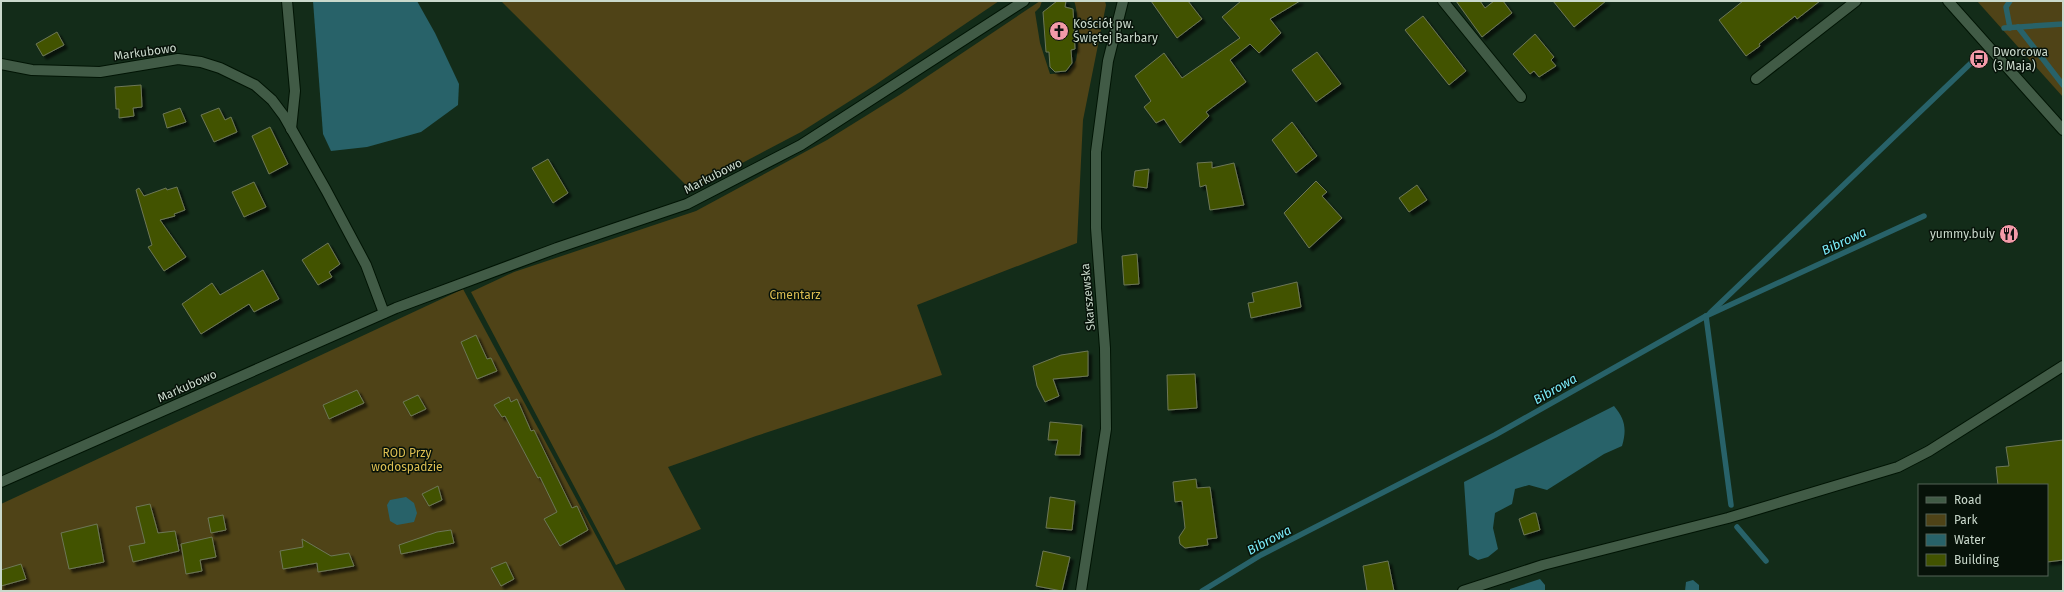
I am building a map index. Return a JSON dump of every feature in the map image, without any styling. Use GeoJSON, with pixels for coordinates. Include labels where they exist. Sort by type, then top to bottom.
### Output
{"type":"FeatureCollection","features":[{"type":"Feature","properties":{"kind":"street"},"geometry":{"type":"LineString","coordinates":[[287,1],[295,91],[291,129]]}},
{"type":"Feature","properties":{"kind":"street","name":"Markubowo"},"geometry":{"type":"LineString","coordinates":[[1,482],[384,313],[557,248],[687,204],[801,145],[1024,1]]}},
{"type":"Feature","properties":{"kind":"street","name":"Skarszewska"},"geometry":{"type":"LineString","coordinates":[[1081,591],[1106,429],[1106,348],[1096,228],[1096,152],[1108,61],[1123,1]]}},
{"type":"Feature","properties":{"kind":"street"},"geometry":{"type":"LineString","coordinates":[[1443,1],[1521,97]]}},
{"type":"Feature","properties":{"kind":"street"},"geometry":{"type":"LineString","coordinates":[[1756,78],[1856,1]]}},
{"type":"Feature","properties":{"kind":"street"},"geometry":{"type":"LineString","coordinates":[[1948,1],[2063,130]]}},
{"type":"Feature","properties":{"kind":"street","name":"Markubowo"},"geometry":{"type":"LineString","coordinates":[[1,64],[32,70],[100,72],[178,59],[201,62],[220,68],[255,85],[272,100],[291,129],[366,265],[384,313]]}},
{"type":"Feature","properties":{"kind":"street"},"geometry":{"type":"LineString","coordinates":[[1463,591],[1543,565],[1728,518],[1898,467],[1929,451],[2063,366]]}},
{"type":"Feature","properties":{"kind":"green space"},"geometry":{"type":"Polygon","coordinates":[[[501,1],[999,1],[875,85],[801,132],[691,190],[501,1]]]}},
{"type":"Feature","properties":{"kind":"green space","name":"Cmentarz"},"geometry":{"type":"Polygon","coordinates":[[[1042,1],[1040,7],[1035,12],[1040,43],[1050,74],[1067,73],[1076,60],[1078,30],[1077,13],[1074,1],[1105,1],[1106,5],[1083,120],[1077,243],[917,305],[942,375],[756,436],[668,467],[701,529],[616,565],[471,292],[514,272],[696,211],[827,140],[901,94],[1042,1]]]}},
{"type":"Feature","properties":{"kind":"green space"},"geometry":{"type":"Polygon","coordinates":[[[1977,1],[2063,1],[2063,97],[1977,1]]]}},
{"type":"Feature","properties":{"kind":"green space","name":"ROD Przy wodospadzie"},"geometry":{"type":"Polygon","coordinates":[[[463,289],[626,591],[1,591],[1,504],[463,289]]]}},
{"type":"Feature","properties":{"kind":"water"},"geometry":{"type":"Polygon","coordinates":[[[313,1],[417,1],[435,33],[459,84],[458,105],[421,132],[367,147],[331,151],[323,134],[313,1]]]}},
{"type":"Feature","properties":{"kind":"water"},"geometry":{"type":"Polygon","coordinates":[[[1614,406],[1621,415],[1625,429],[1622,446],[1604,454],[1547,490],[1529,485],[1515,489],[1512,504],[1495,513],[1493,528],[1498,549],[1488,557],[1478,560],[1469,555],[1464,482],[1614,406]]]}},
{"type":"Feature","properties":{"kind":"water"},"geometry":{"type":"Polygon","coordinates":[[[406,497],[414,503],[417,513],[414,522],[397,525],[390,521],[387,505],[390,500],[406,497]]]}},
{"type":"Feature","properties":{"kind":"water"},"geometry":{"type":"Polygon","coordinates":[[[1540,579],[1545,585],[1545,591],[1510,591],[1510,589],[1540,579]]]}},
{"type":"Feature","properties":{"kind":"water"},"geometry":{"type":"Polygon","coordinates":[[[1693,580],[1699,585],[1699,591],[1685,591],[1686,582],[1693,580]]]}},
{"type":"Feature","properties":{"kind":"building","name":"Kościół pw. Świętej Barbary"},"geometry":{"type":"Polygon","coordinates":[[[1057,1],[1066,1],[1065,7],[1073,9],[1075,49],[1071,50],[1072,63],[1066,71],[1055,72],[1050,67],[1049,52],[1046,52],[1043,12],[1057,1]]]}},
{"type":"Feature","properties":{"kind":"building"},"geometry":{"type":"Polygon","coordinates":[[[1151,1],[1188,1],[1202,19],[1177,38],[1151,1]]]}},
{"type":"Feature","properties":{"kind":"building"},"geometry":{"type":"Polygon","coordinates":[[[1241,1],[1300,1],[1270,19],[1281,33],[1259,53],[1250,44],[1230,60],[1246,82],[1206,112],[1209,116],[1180,143],[1164,119],[1156,123],[1144,107],[1151,101],[1135,76],[1164,53],[1182,78],[1240,38],[1222,17],[1241,1]]]}},
{"type":"Feature","properties":{"kind":"building"},"geometry":{"type":"Polygon","coordinates":[[[1456,1],[1480,1],[1485,8],[1494,1],[1503,1],[1512,13],[1482,37],[1456,1]]]}},
{"type":"Feature","properties":{"kind":"building"},"geometry":{"type":"Polygon","coordinates":[[[1553,1],[1606,1],[1574,27],[1553,1]]]}},
{"type":"Feature","properties":{"kind":"building"},"geometry":{"type":"Polygon","coordinates":[[[1743,1],[1820,1],[1797,19],[1795,16],[1746,56],[1719,20],[1743,1]]]}},
{"type":"Feature","properties":{"kind":"building"},"geometry":{"type":"Polygon","coordinates":[[[1423,16],[1466,71],[1449,85],[1405,30],[1423,16]]]}},
{"type":"Feature","properties":{"kind":"building"},"geometry":{"type":"Polygon","coordinates":[[[57,32],[64,45],[43,56],[36,44],[57,32]]]}},
{"type":"Feature","properties":{"kind":"building"},"geometry":{"type":"Polygon","coordinates":[[[1535,34],[1554,57],[1551,60],[1556,66],[1539,77],[1534,71],[1530,74],[1513,54],[1535,34]]]}},
{"type":"Feature","properties":{"kind":"building"},"geometry":{"type":"Polygon","coordinates":[[[1317,52],[1341,84],[1316,102],[1292,70],[1317,52]]]}},
{"type":"Feature","properties":{"kind":"building"},"geometry":{"type":"Polygon","coordinates":[[[141,85],[142,107],[133,108],[134,116],[119,118],[119,109],[116,109],[115,87],[141,85]]]}},
{"type":"Feature","properties":{"kind":"building"},"geometry":{"type":"Polygon","coordinates":[[[180,108],[186,122],[167,128],[163,114],[180,108]]]}},
{"type":"Feature","properties":{"kind":"building"},"geometry":{"type":"Polygon","coordinates":[[[219,108],[225,120],[231,117],[237,132],[214,142],[201,115],[219,108]]]}},
{"type":"Feature","properties":{"kind":"building"},"geometry":{"type":"Polygon","coordinates":[[[1292,122],[1317,156],[1296,173],[1272,140],[1292,122]]]}},
{"type":"Feature","properties":{"kind":"building"},"geometry":{"type":"Polygon","coordinates":[[[270,127],[288,164],[269,174],[252,136],[270,127]]]}},
{"type":"Feature","properties":{"kind":"building"},"geometry":{"type":"Polygon","coordinates":[[[548,159],[568,193],[553,203],[532,168],[548,159]]]}},
{"type":"Feature","properties":{"kind":"building"},"geometry":{"type":"Polygon","coordinates":[[[1212,162],[1212,168],[1234,163],[1244,205],[1210,210],[1206,185],[1200,187],[1197,163],[1212,162]]]}},
{"type":"Feature","properties":{"kind":"building"},"geometry":{"type":"Polygon","coordinates":[[[1149,169],[1147,188],[1133,186],[1135,171],[1149,169]]]}},
{"type":"Feature","properties":{"kind":"building"},"geometry":{"type":"Polygon","coordinates":[[[1316,181],[1327,192],[1322,196],[1342,218],[1309,248],[1284,213],[1316,181]]]}},
{"type":"Feature","properties":{"kind":"building"},"geometry":{"type":"Polygon","coordinates":[[[254,182],[266,207],[244,217],[232,192],[254,182]]]}},
{"type":"Feature","properties":{"kind":"building"},"geometry":{"type":"Polygon","coordinates":[[[1417,185],[1427,200],[1409,212],[1399,198],[1417,185]]]}},
{"type":"Feature","properties":{"kind":"building"},"geometry":{"type":"Polygon","coordinates":[[[177,187],[185,210],[174,214],[175,216],[160,220],[186,257],[164,271],[148,247],[152,245],[136,190],[139,188],[144,196],[166,188],[167,190],[177,187]]]}},
{"type":"Feature","properties":{"kind":"building"},"geometry":{"type":"Polygon","coordinates":[[[328,243],[340,264],[329,272],[332,277],[318,285],[302,260],[328,243]]]}},
{"type":"Feature","properties":{"kind":"building"},"geometry":{"type":"Polygon","coordinates":[[[1137,254],[1139,284],[1124,285],[1122,256],[1137,254]]]}},
{"type":"Feature","properties":{"kind":"building"},"geometry":{"type":"Polygon","coordinates":[[[263,270],[279,299],[254,312],[249,304],[201,334],[182,304],[212,283],[220,295],[263,270]]]}},
{"type":"Feature","properties":{"kind":"building"},"geometry":{"type":"Polygon","coordinates":[[[1297,282],[1301,307],[1251,318],[1248,303],[1254,302],[1252,293],[1297,282]]]}},
{"type":"Feature","properties":{"kind":"building"},"geometry":{"type":"Polygon","coordinates":[[[476,335],[487,359],[491,358],[497,371],[477,379],[461,342],[476,335]]]}},
{"type":"Feature","properties":{"kind":"building"},"geometry":{"type":"Polygon","coordinates":[[[1088,351],[1088,376],[1053,379],[1059,396],[1045,402],[1037,386],[1033,366],[1061,355],[1088,351]]]}},
{"type":"Feature","properties":{"kind":"building"},"geometry":{"type":"Polygon","coordinates":[[[1195,374],[1197,408],[1168,410],[1167,375],[1195,374]]]}},
{"type":"Feature","properties":{"kind":"building"},"geometry":{"type":"Polygon","coordinates":[[[357,390],[364,403],[329,419],[323,405],[357,390]]]}},
{"type":"Feature","properties":{"kind":"building"},"geometry":{"type":"Polygon","coordinates":[[[418,395],[426,409],[411,416],[403,402],[418,395]]]}},
{"type":"Feature","properties":{"kind":"building"},"geometry":{"type":"Polygon","coordinates":[[[509,397],[511,402],[517,399],[531,431],[534,430],[572,508],[577,506],[588,530],[560,546],[544,519],[557,512],[540,477],[538,478],[505,416],[502,417],[494,405],[509,397]]]}},
{"type":"Feature","properties":{"kind":"building"},"geometry":{"type":"Polygon","coordinates":[[[1050,422],[1082,425],[1080,455],[1055,455],[1058,440],[1048,440],[1050,422]]]}},
{"type":"Feature","properties":{"kind":"building"},"geometry":{"type":"Polygon","coordinates":[[[2063,440],[2063,560],[2048,562],[2048,484],[1998,484],[1996,467],[2009,466],[2006,447],[2063,440]]]}},
{"type":"Feature","properties":{"kind":"building"},"geometry":{"type":"Polygon","coordinates":[[[1196,479],[1197,488],[1210,487],[1217,538],[1207,539],[1208,545],[1185,548],[1180,544],[1179,537],[1185,528],[1182,501],[1175,502],[1173,482],[1196,479]]]}},
{"type":"Feature","properties":{"kind":"building"},"geometry":{"type":"Polygon","coordinates":[[[438,486],[442,500],[429,506],[422,494],[438,486]]]}},
{"type":"Feature","properties":{"kind":"building"},"geometry":{"type":"Polygon","coordinates":[[[1050,497],[1075,501],[1072,530],[1046,528],[1050,497]]]}},
{"type":"Feature","properties":{"kind":"building"},"geometry":{"type":"Polygon","coordinates":[[[150,504],[158,533],[175,531],[179,551],[133,562],[129,546],[145,543],[136,507],[150,504]]]}},
{"type":"Feature","properties":{"kind":"building"},"geometry":{"type":"Polygon","coordinates":[[[1536,513],[1540,530],[1524,535],[1519,519],[1536,513]]]}},
{"type":"Feature","properties":{"kind":"building"},"geometry":{"type":"Polygon","coordinates":[[[223,515],[226,530],[211,533],[208,518],[223,515]]]}},
{"type":"Feature","properties":{"kind":"building"},"geometry":{"type":"Polygon","coordinates":[[[97,524],[104,562],[69,569],[61,533],[97,524]]]}},
{"type":"Feature","properties":{"kind":"building"},"geometry":{"type":"Polygon","coordinates":[[[451,530],[454,543],[401,554],[399,545],[437,532],[451,530]]]}},
{"type":"Feature","properties":{"kind":"building"},"geometry":{"type":"Polygon","coordinates":[[[212,537],[216,557],[200,560],[202,571],[186,574],[181,544],[212,537]]]}},
{"type":"Feature","properties":{"kind":"building"},"geometry":{"type":"Polygon","coordinates":[[[302,539],[331,556],[349,553],[354,566],[318,572],[317,563],[283,569],[280,551],[303,547],[302,539]]]}},
{"type":"Feature","properties":{"kind":"building"},"geometry":{"type":"Polygon","coordinates":[[[1043,551],[1070,557],[1062,591],[1036,586],[1043,551]]]}},
{"type":"Feature","properties":{"kind":"building"},"geometry":{"type":"Polygon","coordinates":[[[1388,561],[1394,591],[1367,591],[1363,566],[1388,561]]]}},
{"type":"Feature","properties":{"kind":"building"},"geometry":{"type":"Polygon","coordinates":[[[506,562],[514,579],[501,586],[491,568],[506,562]]]}},
{"type":"Feature","properties":{"kind":"building"},"geometry":{"type":"Polygon","coordinates":[[[21,564],[26,579],[1,586],[1,570],[21,564]]]}},
{"type":"Feature","properties":{"kind":"waterway"},"geometry":{"type":"LineString","coordinates":[[2010,1],[2006,7],[2010,28]]}},
{"type":"Feature","properties":{"kind":"waterway"},"geometry":{"type":"LineString","coordinates":[[2004,28],[2063,24]]}},
{"type":"Feature","properties":{"kind":"waterway"},"geometry":{"type":"LineString","coordinates":[[2018,27],[2063,85]]}},
{"type":"Feature","properties":{"kind":"waterway"},"geometry":{"type":"LineString","coordinates":[[1710,313],[1971,63]]}},
{"type":"Feature","properties":{"kind":"waterway","name":"Bibrowa"},"geometry":{"type":"LineString","coordinates":[[1202,591],[1261,555],[1495,435],[1706,316],[1924,216]]}},
{"type":"Feature","properties":{"kind":"waterway"},"geometry":{"type":"LineString","coordinates":[[1706,316],[1731,505]]}},
{"type":"Feature","properties":{"kind":"waterway"},"geometry":{"type":"LineString","coordinates":[[1737,527],[1766,561]]}},
{"type":"Feature","properties":{"kind":"place","name":"Kościół pw. Świętej Barbary"},"geometry":{"type":"Point","coordinates":[1059,31]}},
{"type":"Feature","properties":{"kind":"place","name":"Dworcowa (3 Maja)"},"geometry":{"type":"Point","coordinates":[1979,59]}},
{"type":"Feature","properties":{"kind":"place","name":"yummy.buly"},"geometry":{"type":"Point","coordinates":[2009,234]}}]}
